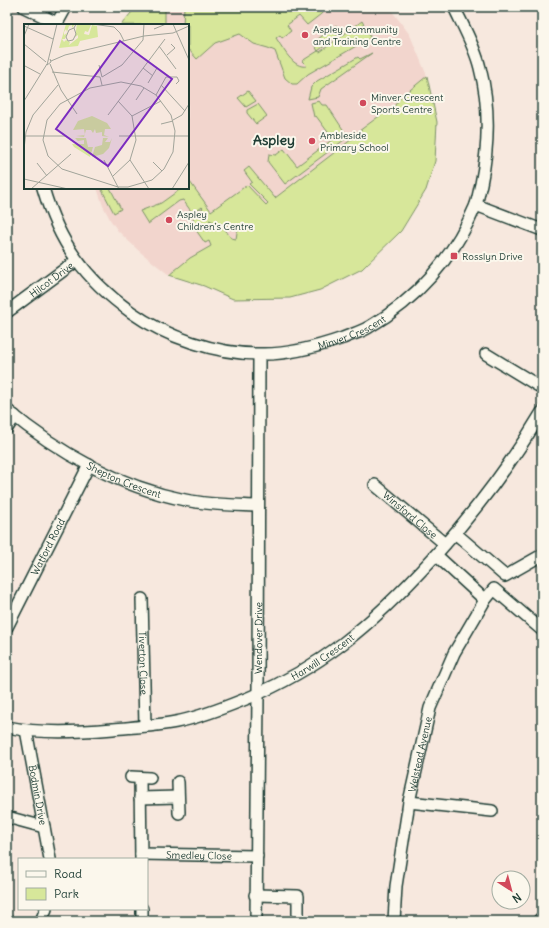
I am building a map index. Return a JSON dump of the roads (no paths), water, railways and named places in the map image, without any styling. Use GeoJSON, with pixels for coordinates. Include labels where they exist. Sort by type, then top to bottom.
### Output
{"type":"FeatureCollection","features":[{"type":"Feature","properties":{"kind":"street"},"geometry":{"type":"LineString","coordinates":[[24,7],[56,24],[66,7]]}},
{"type":"Feature","properties":{"kind":"street","name":"Minver Crescent"},"geometry":{"type":"LineString","coordinates":[[43,189],[48,204],[67,248],[76,261],[107,294],[159,330],[183,340],[221,349],[259,354],[294,351],[328,343],[367,328],[393,311],[436,273],[452,250],[476,205],[486,162],[488,135],[486,101],[480,67],[470,40],[454,7]]}},
{"type":"Feature","properties":{"kind":"street"},"geometry":{"type":"LineString","coordinates":[[476,205],[542,230]]}},
{"type":"Feature","properties":{"kind":"street","name":"Hilcot Drive"},"geometry":{"type":"LineString","coordinates":[[7,312],[76,261]]}},
{"type":"Feature","properties":{"kind":"street","name":"Wendover Drive"},"geometry":{"type":"LineString","coordinates":[[256,921],[259,354]]}},
{"type":"Feature","properties":{"kind":"street"},"geometry":{"type":"LineString","coordinates":[[486,354],[542,388]]}},
{"type":"Feature","properties":{"kind":"street","name":"Harwill Crescent"},"geometry":{"type":"LineString","coordinates":[[7,727],[26,730],[86,731],[145,726],[177,721],[208,713],[258,694],[295,676],[357,634],[399,594],[436,555],[455,533],[515,455],[542,412]]}},
{"type":"Feature","properties":{"kind":"street"},"geometry":{"type":"LineString","coordinates":[[7,428],[11,413]]}},
{"type":"Feature","properties":{"kind":"street","name":"Shepton Crescent"},"geometry":{"type":"LineString","coordinates":[[11,413],[38,434],[89,465],[125,482],[184,500],[222,505],[257,506]]}},
{"type":"Feature","properties":{"kind":"street","name":"Watford Road"},"geometry":{"type":"LineString","coordinates":[[7,627],[89,465]]}},
{"type":"Feature","properties":{"kind":"street","name":"Winsford Close"},"geometry":{"type":"LineString","coordinates":[[375,485],[445,544]]}},
{"type":"Feature","properties":{"kind":"street"},"geometry":{"type":"LineString","coordinates":[[455,533],[504,576],[542,555]]}},
{"type":"Feature","properties":{"kind":"street"},"geometry":{"type":"LineString","coordinates":[[436,555],[485,600]]}},
{"type":"Feature","properties":{"kind":"street","name":"Welstead Avenue"},"geometry":{"type":"LineString","coordinates":[[394,921],[396,886],[409,802],[430,708],[454,653],[485,600],[494,588],[542,630]]}},
{"type":"Feature","properties":{"kind":"street","name":"Tiverton Close"},"geometry":{"type":"LineString","coordinates":[[142,599],[145,726]]}},
{"type":"Feature","properties":{"kind":"street","name":"Bodmin Drive"},"geometry":{"type":"LineString","coordinates":[[26,730],[50,858]]}},
{"type":"Feature","properties":{"kind":"street","name":"Smedley Close"},"geometry":{"type":"LineString","coordinates":[[140,778],[141,856],[257,856]]}},
{"type":"Feature","properties":{"kind":"street"},"geometry":{"type":"LineString","coordinates":[[178,782],[179,813]]}},
{"type":"Feature","properties":{"kind":"street"},"geometry":{"type":"LineString","coordinates":[[140,798],[178,796]]}},
{"type":"Feature","properties":{"kind":"street"},"geometry":{"type":"LineString","coordinates":[[409,802],[492,812]]}},
{"type":"Feature","properties":{"kind":"street"},"geometry":{"type":"LineString","coordinates":[[7,817],[44,827]]}},
{"type":"Feature","properties":{"kind":"street"},"geometry":{"type":"LineString","coordinates":[[255,895],[298,896],[298,921]]}},
{"type":"Feature","properties":{"kind":"street"},"geometry":{"type":"LineString","coordinates":[[41,921],[46,910]]}},
{"type":"Feature","properties":{"kind":"street"},"geometry":{"type":"LineString","coordinates":[[142,910],[142,921]]}},
{"type":"Feature","properties":{"kind":"place","name":"Aspley Community and Training Centre"},"geometry":{"type":"Point","coordinates":[305,35]}},
{"type":"Feature","properties":{"kind":"place","name":"Minver Crescent Sports Centre"},"geometry":{"type":"Point","coordinates":[363,103]}},
{"type":"Feature","properties":{"kind":"place","name":"Ambleside Primary School"},"geometry":{"type":"Point","coordinates":[312,141]}},
{"type":"Feature","properties":{"kind":"place","name":"Aspley Children's Centre"},"geometry":{"type":"Point","coordinates":[169,220]}},
{"type":"Feature","properties":{"kind":"place","name":"Rosslyn Drive"},"geometry":{"type":"Point","coordinates":[454,256]}},
{"type":"Feature","properties":{"kind":"district","name":"Aspley"},"geometry":{"type":"Point","coordinates":[274,140]}}]}
